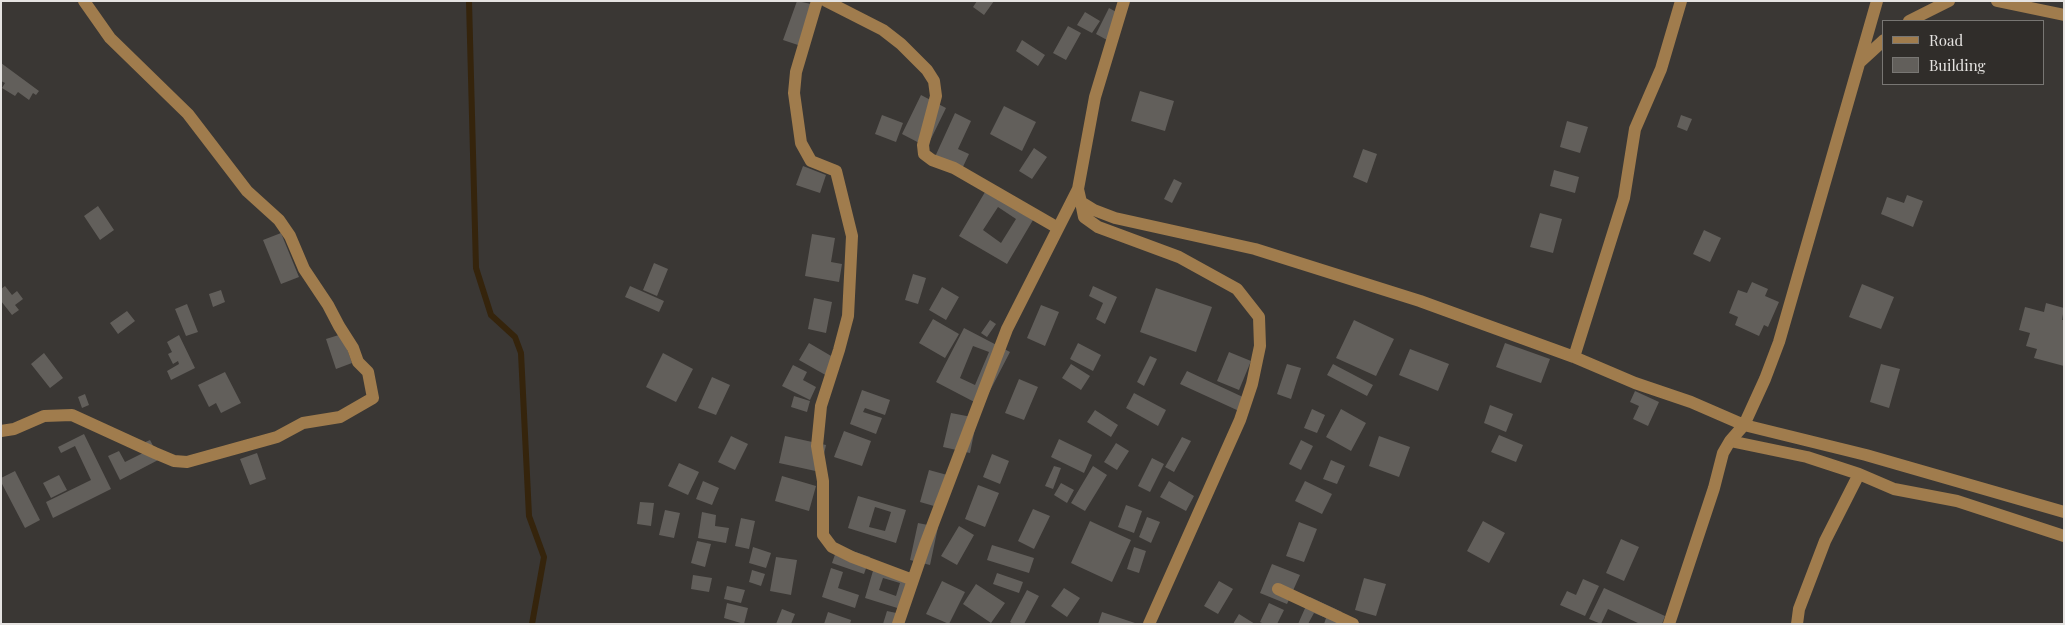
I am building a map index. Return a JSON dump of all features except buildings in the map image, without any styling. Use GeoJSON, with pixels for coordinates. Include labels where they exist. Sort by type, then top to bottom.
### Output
{"type":"FeatureCollection","features":[{"type":"Feature","properties":{"kind":"street"},"geometry":{"type":"LineString","coordinates":[[1,431],[14,429],[44,416],[72,415],[155,454],[174,461],[187,462],[278,437],[303,423],[318,419],[330,420],[373,398],[368,372],[358,362],[354,348],[304,269],[290,236],[279,220],[247,191],[202,131],[110,38],[84,1]]}},
{"type":"Feature","properties":{"kind":"street"},"geometry":{"type":"LineString","coordinates":[[816,1],[796,72],[794,93],[802,143],[811,161],[836,171],[852,236],[853,258],[849,281],[848,316],[821,406],[817,446],[824,481],[823,535],[832,547],[852,557],[913,580]]}},
{"type":"Feature","properties":{"kind":"street"},"geometry":{"type":"LineString","coordinates":[[826,1],[883,30],[901,44],[927,70],[934,81],[936,96],[923,145],[924,154],[932,160],[954,168],[1058,228]]}},
{"type":"Feature","properties":{"kind":"street"},"geometry":{"type":"LineString","coordinates":[[898,624],[1007,329],[1078,189],[1095,97],[1124,1]]}},
{"type":"Feature","properties":{"kind":"street"},"geometry":{"type":"LineString","coordinates":[[1574,357],[1624,198],[1635,129],[1661,68],[1681,1]]}},
{"type":"Feature","properties":{"kind":"street"},"geometry":{"type":"LineString","coordinates":[[1669,624],[1724,453],[1730,441],[1744,425],[1779,342],[1877,1]]}},
{"type":"Feature","properties":{"kind":"street"},"geometry":{"type":"LineString","coordinates":[[1911,20],[1949,1]]}},
{"type":"Feature","properties":{"kind":"street"},"geometry":{"type":"LineString","coordinates":[[1997,1],[2041,6],[2064,14]]}},
{"type":"Feature","properties":{"kind":"street"},"geometry":{"type":"LineString","coordinates":[[1860,62],[1882,42]]}},
{"type":"Feature","properties":{"kind":"street"},"geometry":{"type":"LineString","coordinates":[[1078,189],[1084,217],[1098,227],[1179,257],[1237,289],[1259,317],[1260,346],[1252,384],[1240,420],[1149,624]]}},
{"type":"Feature","properties":{"kind":"street"},"geometry":{"type":"LineString","coordinates":[[1081,202],[1094,210],[1115,218],[1264,252],[1420,301],[1574,357],[1635,383],[1691,402],[1744,425],[1866,454],[2064,512]]}},
{"type":"Feature","properties":{"kind":"street"},"geometry":{"type":"LineString","coordinates":[[1730,441],[1807,457],[1859,474],[1894,489],[1957,501],[2064,536]]}},
{"type":"Feature","properties":{"kind":"street"},"geometry":{"type":"LineString","coordinates":[[1797,624],[1799,609],[1824,541],[1859,474]]}},
{"type":"Feature","properties":{"kind":"street"},"geometry":{"type":"LineString","coordinates":[[1278,589],[1353,624]]}},
{"type":"Feature","properties":{"kind":"waterway"},"geometry":{"type":"LineString","coordinates":[[469,1],[476,268],[491,315],[515,337],[521,353],[529,516],[544,557],[532,624]]}}]}
